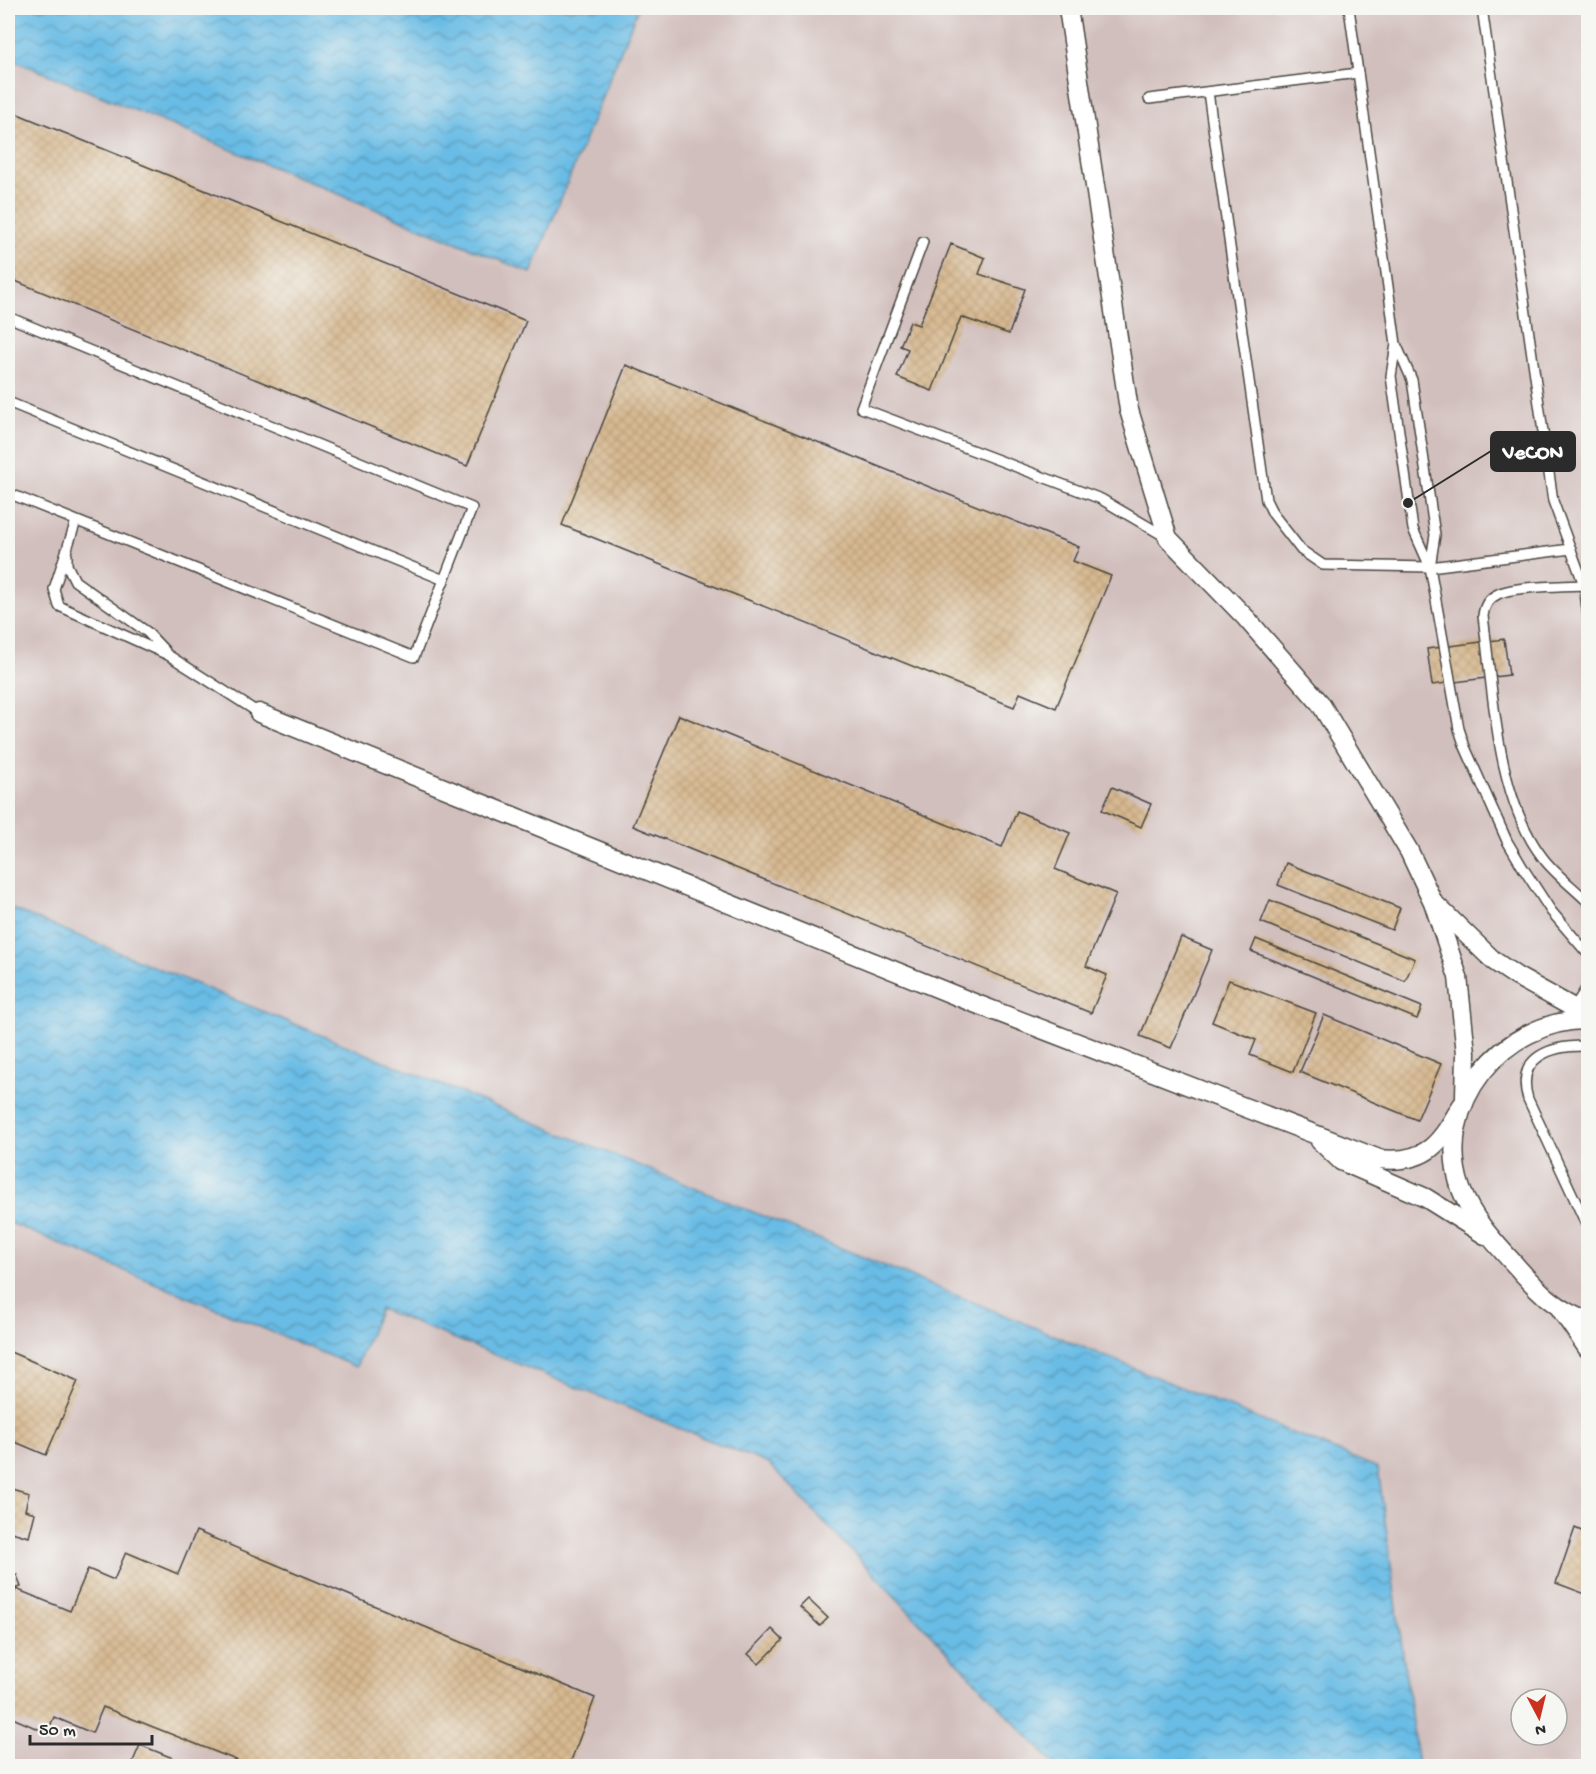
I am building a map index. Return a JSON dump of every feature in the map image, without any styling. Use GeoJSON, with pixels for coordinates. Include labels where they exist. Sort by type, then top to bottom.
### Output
{"type":"FeatureCollection","features":[{"type":"Feature","properties":{"kind":"street"},"geometry":{"type":"LineString","coordinates":[[1068,8],[1129,410],[1168,538],[1246,618],[1320,703],[1409,851],[1433,902],[1458,977],[1466,1053],[1464,1101],[1455,1150],[1457,1171],[1468,1204],[1494,1241],[1526,1278],[1561,1310],[1588,1349]]}},
{"type":"Feature","properties":{"kind":"street"},"geometry":{"type":"LineString","coordinates":[[259,713],[974,1003],[1379,1159],[1405,1159],[1425,1154],[1434,1148],[1442,1139],[1476,1079],[1497,1055],[1519,1038],[1543,1027],[1583,1015]]}},
{"type":"Feature","properties":{"kind":"street"},"geometry":{"type":"LineString","coordinates":[[1433,902],[1494,961],[1583,1015]]}},
{"type":"Feature","properties":{"kind":"street"},"geometry":{"type":"LineString","coordinates":[[1312,1134],[1341,1161],[1426,1198],[1494,1241]]}},
{"type":"Feature","properties":{"kind":"street"},"geometry":{"type":"LineString","coordinates":[[1561,1310],[1588,1321]]}},
{"type":"Feature","properties":{"kind":"lane"},"geometry":{"type":"LineString","coordinates":[[1349,8],[1396,344],[1412,380],[1435,535],[1430,567]]}},
{"type":"Feature","properties":{"kind":"lane"},"geometry":{"type":"LineString","coordinates":[[1482,8],[1553,501],[1584,585],[1588,616]]}},
{"type":"Feature","properties":{"kind":"lane"},"geometry":{"type":"LineString","coordinates":[[1149,99],[1358,73]]}},
{"type":"Feature","properties":{"kind":"lane"},"geometry":{"type":"LineString","coordinates":[[1208,92],[1266,500],[1285,531],[1315,562],[1323,565],[1430,567],[1571,549]]}},
{"type":"Feature","properties":{"kind":"lane"},"geometry":{"type":"LineString","coordinates":[[922,242],[861,408],[1101,499],[1168,538]]}},
{"type":"Feature","properties":{"kind":"lane"},"geometry":{"type":"LineString","coordinates":[[8,317],[472,508],[414,657],[8,493]]}},
{"type":"Feature","properties":{"kind":"lane"},"geometry":{"type":"LineString","coordinates":[[1396,344],[1391,376],[1413,529],[1430,567],[1465,747],[1507,841],[1530,881],[1551,911],[1588,954]]}},
{"type":"Feature","properties":{"kind":"lane"},"geometry":{"type":"LineString","coordinates":[[8,402],[444,580]]}},
{"type":"Feature","properties":{"kind":"lane"},"geometry":{"type":"LineString","coordinates":[[76,521],[54,589],[59,606],[168,655],[259,713]]}},
{"type":"Feature","properties":{"kind":"lane"},"geometry":{"type":"LineString","coordinates":[[68,547],[67,565],[75,581],[147,632],[168,655]]}},
{"type":"Feature","properties":{"kind":"lane"},"geometry":{"type":"LineString","coordinates":[[1584,585],[1504,592],[1491,598],[1484,609],[1483,616],[1506,776],[1515,807],[1543,858],[1588,902]]}},
{"type":"Feature","properties":{"kind":"lane"},"geometry":{"type":"LineString","coordinates":[[1583,1015],[1588,987]]}},
{"type":"Feature","properties":{"kind":"lane"},"geometry":{"type":"LineString","coordinates":[[1588,1046],[1560,1048],[1537,1058],[1527,1068],[1524,1082],[1528,1100],[1588,1228]]}},
{"type":"Feature","properties":{"kind":"shaded area"},"geometry":{"type":"Polygon","coordinates":[[[638,8],[1588,8],[1588,1766],[1418,1766],[1378,1468],[8,907],[8,58],[530,272],[638,8]]]}},
{"type":"Feature","properties":{"kind":"shaded area"},"geometry":{"type":"Polygon","coordinates":[[[8,1222],[356,1367],[379,1309],[769,1464],[1056,1766],[8,1766],[8,1222]]]}},
{"type":"Feature","properties":{"kind":"water"},"geometry":{"type":"Polygon","coordinates":[[[8,8],[638,8],[531,273],[8,58],[8,8]]]}},
{"type":"Feature","properties":{"kind":"water"},"geometry":{"type":"Polygon","coordinates":[[[8,907],[1378,1468],[1418,1766],[1056,1766],[769,1464],[380,1309],[356,1367],[8,1222],[8,907]]]}},
{"type":"Feature","properties":{"kind":"building"},"geometry":{"type":"Polygon","coordinates":[[[8,110],[526,321],[467,466],[8,278],[8,110]]]}},
{"type":"Feature","properties":{"kind":"building"},"geometry":{"type":"Polygon","coordinates":[[[951,244],[985,258],[979,274],[1025,289],[1009,334],[961,317],[932,391],[897,377],[908,349],[900,346],[910,322],[919,325],[951,244]]]}},
{"type":"Feature","properties":{"kind":"building"},"geometry":{"type":"Polygon","coordinates":[[[626,365],[1079,547],[1073,561],[1111,576],[1056,708],[1020,693],[1014,707],[562,525],[626,365]]]}},
{"type":"Feature","properties":{"kind":"building"},"geometry":{"type":"Polygon","coordinates":[[[1504,639],[1509,675],[1432,685],[1427,649],[1504,639]]]}},
{"type":"Feature","properties":{"kind":"building"},"geometry":{"type":"Polygon","coordinates":[[[679,715],[1002,847],[1017,811],[1070,833],[1055,869],[1116,894],[1086,966],[1107,975],[1091,1013],[633,826],[679,715]]]}},
{"type":"Feature","properties":{"kind":"building"},"geometry":{"type":"Polygon","coordinates":[[[1112,787],[1151,804],[1141,827],[1102,810],[1112,787]]]}},
{"type":"Feature","properties":{"kind":"building"},"geometry":{"type":"Polygon","coordinates":[[[1286,863],[1400,908],[1392,930],[1278,885],[1286,863]]]}},
{"type":"Feature","properties":{"kind":"building"},"geometry":{"type":"Polygon","coordinates":[[[1270,900],[1415,959],[1405,981],[1261,922],[1270,900]]]}},
{"type":"Feature","properties":{"kind":"building"},"geometry":{"type":"Polygon","coordinates":[[[1181,937],[1212,950],[1171,1048],[1140,1036],[1181,937]]]}},
{"type":"Feature","properties":{"kind":"building"},"geometry":{"type":"Polygon","coordinates":[[[1256,939],[1422,1007],[1417,1019],[1251,951],[1256,939]]]}},
{"type":"Feature","properties":{"kind":"building"},"geometry":{"type":"Polygon","coordinates":[[[1229,980],[1316,1013],[1293,1072],[1250,1055],[1256,1040],[1212,1022],[1229,980]]]}},
{"type":"Feature","properties":{"kind":"building"},"geometry":{"type":"Polygon","coordinates":[[[1324,1015],[1441,1064],[1417,1120],[1300,1072],[1324,1015]]]}},
{"type":"Feature","properties":{"kind":"building"},"geometry":{"type":"Polygon","coordinates":[[[8,1351],[78,1381],[46,1455],[8,1439],[8,1351]]]}},
{"type":"Feature","properties":{"kind":"building"},"geometry":{"type":"Polygon","coordinates":[[[8,1487],[29,1493],[25,1510],[35,1513],[29,1537],[8,1531],[8,1487]]]}},
{"type":"Feature","properties":{"kind":"building"},"geometry":{"type":"Polygon","coordinates":[[[1575,1528],[1588,1534],[1588,1595],[1556,1583],[1575,1528]]]}},
{"type":"Feature","properties":{"kind":"building"},"geometry":{"type":"Polygon","coordinates":[[[196,1531],[595,1698],[569,1766],[251,1766],[103,1707],[92,1733],[54,1717],[47,1733],[8,1716],[8,1609],[16,1589],[70,1611],[88,1569],[114,1580],[126,1552],[178,1574],[196,1531]]]}},
{"type":"Feature","properties":{"kind":"building"},"geometry":{"type":"Polygon","coordinates":[[[8,1573],[10,1578],[17,1575],[21,1587],[8,1590],[8,1573]]]}},
{"type":"Feature","properties":{"kind":"building"},"geometry":{"type":"Polygon","coordinates":[[[808,1599],[828,1618],[820,1626],[800,1607],[808,1599]]]}},
{"type":"Feature","properties":{"kind":"building"},"geometry":{"type":"Polygon","coordinates":[[[772,1629],[783,1640],[759,1664],[748,1654],[772,1629]]]}},
{"type":"Feature","properties":{"kind":"building"},"geometry":{"type":"Polygon","coordinates":[[[140,1745],[193,1766],[131,1766],[140,1745]]]}},
{"type":"Feature","properties":{"kind":"place","name":"VeCON"},"geometry":{"type":"Point","coordinates":[1408,503]}}]}
